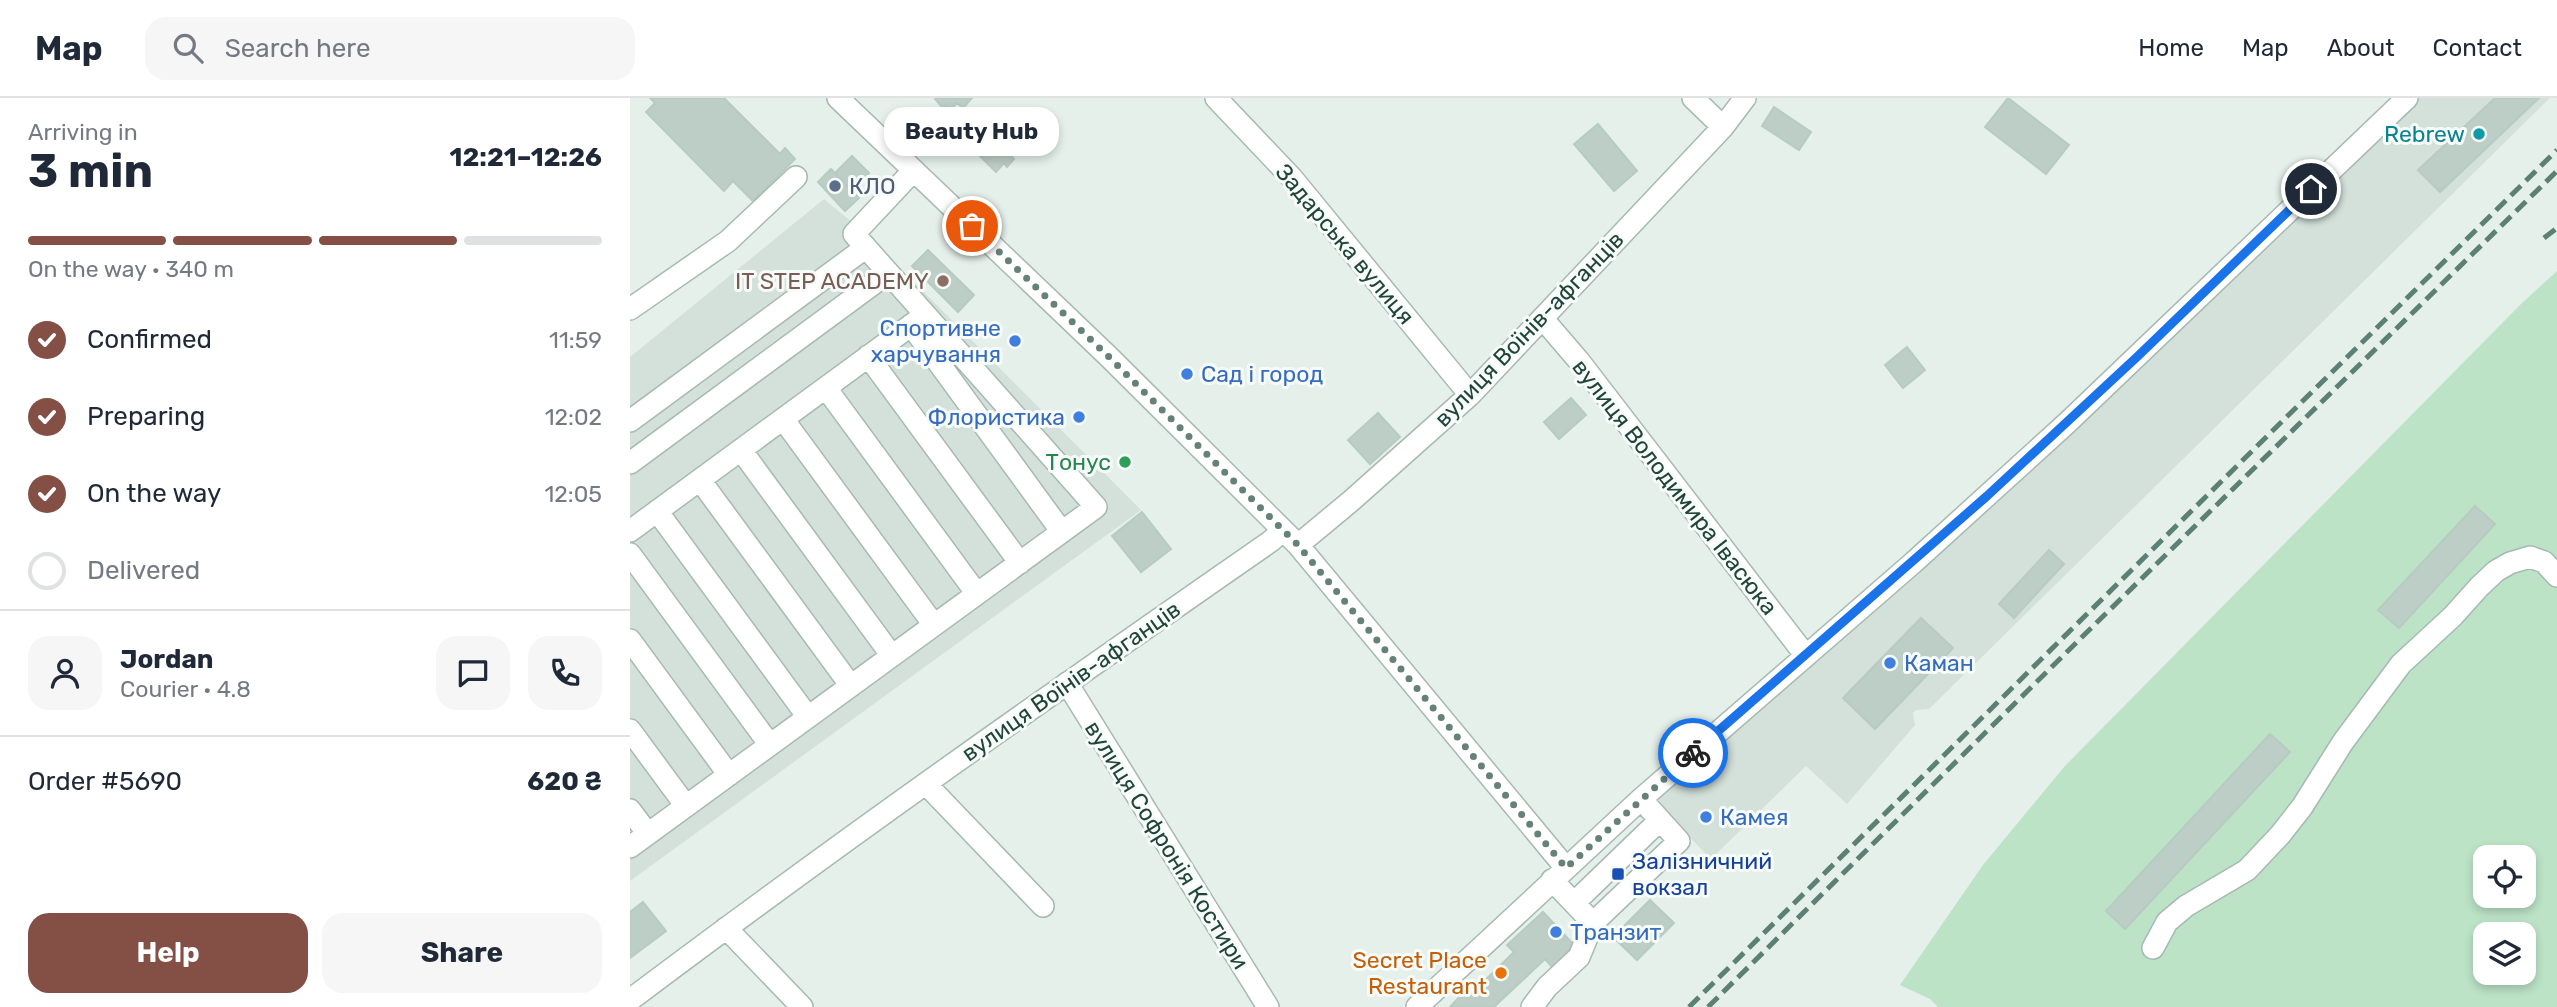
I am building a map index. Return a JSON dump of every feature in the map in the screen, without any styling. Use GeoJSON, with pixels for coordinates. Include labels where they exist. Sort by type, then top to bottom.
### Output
{"type":"FeatureCollection","features":[{"type":"Feature","properties":{"kind":"street"},"geometry":{"type":"LineString","coordinates":[[838,98],[1108,356],[1291,537],[1559,874],[1574,903],[1593,923]]}},
{"type":"Feature","properties":{"kind":"street","name":"Задарська вулиця"},"geometry":{"type":"LineString","coordinates":[[1216,98],[1292,178],[1470,395]]}},
{"type":"Feature","properties":{"kind":"street"},"geometry":{"type":"LineString","coordinates":[[1693,98],[1723,127]]}},
{"type":"Feature","properties":{"kind":"street","name":"вулиця Воїнів-афганців"},"geometry":{"type":"LineString","coordinates":[[726,928],[1067,683],[1271,541],[1291,537],[1351,501],[1470,395],[1723,127],[1745,98]]}},
{"type":"Feature","properties":{"kind":"street"},"geometry":{"type":"LineString","coordinates":[[1417,1007],[1641,799],[1923,554],[2103,390],[2407,98]]}},
{"type":"Feature","properties":{"kind":"street"},"geometry":{"type":"LineString","coordinates":[[914,171],[854,234],[888,273],[1062,532]]}},
{"type":"Feature","properties":{"kind":"street"},"geometry":{"type":"LineString","coordinates":[[630,309],[728,241],[796,177]]}},
{"type":"Feature","properties":{"kind":"street"},"geometry":{"type":"LineString","coordinates":[[630,422],[865,248]]}},
{"type":"Feature","properties":{"kind":"street"},"geometry":{"type":"LineString","coordinates":[[630,463],[888,273]]}},
{"type":"Feature","properties":{"kind":"street","name":"вулиця Володимира Івасюка"},"geometry":{"type":"LineString","coordinates":[[1543,319],[1579,361],[1806,656]]}},
{"type":"Feature","properties":{"kind":"street"},"geometry":{"type":"LineString","coordinates":[[630,531],[918,320]]}},
{"type":"Feature","properties":{"kind":"street"},"geometry":{"type":"LineString","coordinates":[[630,847],[1096,507],[918,320]]}},
{"type":"Feature","properties":{"kind":"street"},"geometry":{"type":"LineString","coordinates":[[868,356],[1020,562]]}},
{"type":"Feature","properties":{"kind":"street"},"geometry":{"type":"LineString","coordinates":[[826,388],[977,594]]}},
{"type":"Feature","properties":{"kind":"street"},"geometry":{"type":"LineString","coordinates":[[783,419],[934,625]]}},
{"type":"Feature","properties":{"kind":"street"},"geometry":{"type":"LineString","coordinates":[[741,450],[892,656]]}},
{"type":"Feature","properties":{"kind":"street"},"geometry":{"type":"LineString","coordinates":[[700,480],[851,686]]}},
{"type":"Feature","properties":{"kind":"street"},"geometry":{"type":"LineString","coordinates":[[657,511],[808,717]]}},
{"type":"Feature","properties":{"kind":"street"},"geometry":{"type":"LineString","coordinates":[[630,554],[770,745]]}},
{"type":"Feature","properties":{"kind":"street"},"geometry":{"type":"LineString","coordinates":[[2153,948],[2167,922],[2186,906],[2247,870],[2280,835],[2302,807],[2343,742],[2401,664],[2446,623],[2497,570],[2530,557],[2544,562],[2557,576]]}},
{"type":"Feature","properties":{"kind":"street"},"geometry":{"type":"LineString","coordinates":[[630,640],[729,775]]}},
{"type":"Feature","properties":{"kind":"street","name":"вулиця Софронія Костири"},"geometry":{"type":"LineString","coordinates":[[1067,683],[1268,1007]]}},
{"type":"Feature","properties":{"kind":"street"},"geometry":{"type":"LineString","coordinates":[[630,730],[686,806]]}},
{"type":"Feature","properties":{"kind":"street"},"geometry":{"type":"LineString","coordinates":[[926,784],[1043,906]]}},
{"type":"Feature","properties":{"kind":"street"},"geometry":{"type":"LineString","coordinates":[[1532,1007],[1547,987],[1579,957],[1593,923],[1679,841],[1641,799]]}},
{"type":"Feature","properties":{"kind":"street"},"geometry":{"type":"LineString","coordinates":[[630,810],[648,834]]}},
{"type":"Feature","properties":{"kind":"street"},"geometry":{"type":"LineString","coordinates":[[1574,903],[1660,820]]}},
{"type":"Feature","properties":{"kind":"street"},"geometry":{"type":"LineString","coordinates":[[634,1007],[630,1001],[726,928],[802,1007]]}},
{"type":"Feature","properties":{"kind":"shaded area"},"geometry":{"type":"Polygon","coordinates":[[[2407,98],[2550,98],[1929,709],[1916,710],[1913,713],[1915,725],[1847,804],[1806,766],[1711,859],[1659,806],[1641,799],[2407,98]]]}},
{"type":"Feature","properties":{"kind":"shaded area"},"geometry":{"type":"Polygon","coordinates":[[[824,199],[895,263],[1141,510],[630,881],[630,357],[824,199]]]}},
{"type":"Feature","properties":{"kind":"green space"},"geometry":{"type":"Polygon","coordinates":[[[2557,271],[2557,1007],[1938,1007],[1930,999],[1900,985],[1983,865],[2064,767],[2521,304],[2557,271]]]}},
{"type":"Feature","properties":{"kind":"building"},"geometry":{"type":"Polygon","coordinates":[[[650,98],[724,98],[780,154],[785,148],[795,159],[753,201],[733,181],[724,191],[646,112],[655,103],[650,98]]]}},
{"type":"Feature","properties":{"kind":"building"},"geometry":{"type":"Polygon","coordinates":[[[936,98],[972,98],[963,108],[957,103],[950,110],[946,105],[943,108],[936,98]]]}},
{"type":"Feature","properties":{"kind":"building"},"geometry":{"type":"Polygon","coordinates":[[[2008,98],[2069,145],[2046,174],[1985,127],[2008,98]]]}},
{"type":"Feature","properties":{"kind":"building","name":"Rebrew"},"geometry":{"type":"Polygon","coordinates":[[[2495,98],[2539,98],[2440,192],[2418,170],[2495,98]]]}},
{"type":"Feature","properties":{"kind":"building"},"geometry":{"type":"Polygon","coordinates":[[[1774,107],[1811,132],[1799,150],[1762,126],[1774,107]]]}},
{"type":"Feature","properties":{"kind":"building"},"geometry":{"type":"Polygon","coordinates":[[[990,122],[1016,147],[1010,155],[1014,159],[1007,167],[1004,163],[996,172],[969,145],[990,122]]]}},
{"type":"Feature","properties":{"kind":"building"},"geometry":{"type":"Polygon","coordinates":[[[1598,124],[1637,171],[1614,191],[1574,144],[1598,124]]]}},
{"type":"Feature","properties":{"kind":"building"},"geometry":{"type":"Polygon","coordinates":[[[852,156],[869,173],[852,191],[835,173],[852,156]]]}},
{"type":"Feature","properties":{"kind":"building","name":"КЛО"},"geometry":{"type":"Polygon","coordinates":[[[831,169],[859,198],[845,211],[818,182],[831,169]]]}},
{"type":"Feature","properties":{"kind":"building"},"geometry":{"type":"Polygon","coordinates":[[[928,250],[974,295],[958,312],[912,266],[928,250]]]}},
{"type":"Feature","properties":{"kind":"building"},"geometry":{"type":"Polygon","coordinates":[[[1907,347],[1925,370],[1903,388],[1885,365],[1907,347]]]}},
{"type":"Feature","properties":{"kind":"building"},"geometry":{"type":"Polygon","coordinates":[[[1571,398],[1586,415],[1559,439],[1544,422],[1571,398]]]}},
{"type":"Feature","properties":{"kind":"building"},"geometry":{"type":"Polygon","coordinates":[[[1378,413],[1400,437],[1370,464],[1348,440],[1378,413]]]}},
{"type":"Feature","properties":{"kind":"building"},"geometry":{"type":"Polygon","coordinates":[[[2475,506],[2495,524],[2399,628],[2378,610],[2475,506]]]}},
{"type":"Feature","properties":{"kind":"building"},"geometry":{"type":"Polygon","coordinates":[[[1142,512],[1171,549],[1141,572],[1112,536],[1142,512]]]}},
{"type":"Feature","properties":{"kind":"building"},"geometry":{"type":"Polygon","coordinates":[[[2049,550],[2064,564],[2014,618],[1999,604],[2049,550]]]}},
{"type":"Feature","properties":{"kind":"building"},"geometry":{"type":"Polygon","coordinates":[[[1921,618],[1953,648],[1875,729],[1843,698],[1921,618]]]}},
{"type":"Feature","properties":{"kind":"building"},"geometry":{"type":"Polygon","coordinates":[[[2270,734],[2290,752],[2125,929],[2106,911],[2270,734]]]}},
{"type":"Feature","properties":{"kind":"building"},"geometry":{"type":"Polygon","coordinates":[[[1650,900],[1674,923],[1637,960],[1613,937],[1650,900]]]}},
{"type":"Feature","properties":{"kind":"building"},"geometry":{"type":"Polygon","coordinates":[[[643,902],[666,931],[630,958],[630,912],[643,902]]]}},
{"type":"Feature","properties":{"kind":"building"},"geometry":{"type":"Polygon","coordinates":[[[1543,912],[1575,946],[1553,968],[1545,959],[1494,1007],[1450,1007],[1463,993],[1467,998],[1514,952],[1507,945],[1543,912]]]}},
{"type":"Feature","properties":{"kind":"railway"},"geometry":{"type":"LineString","coordinates":[[1689,1007],[2557,150]]}},
{"type":"Feature","properties":{"kind":"railway"},"geometry":{"type":"LineString","coordinates":[[1708,1007],[2557,171]]}},
{"type":"Feature","properties":{"kind":"railway"},"geometry":{"type":"LineString","coordinates":[[2544,238],[2557,228]]}},
{"type":"Feature","properties":{"kind":"way so far"},"geometry":{"type":"LineString","coordinates":[[972,226],[1108,356],[1298,545],[1566,868],[1693,753]]}},
{"type":"Feature","properties":{"kind":"place","name":"Rebrew"},"geometry":{"type":"Point","coordinates":[2479,134]}},
{"type":"Feature","properties":{"kind":"place","name":"КЛО"},"geometry":{"type":"Point","coordinates":[835,186]}},
{"type":"Feature","properties":{"kind":"place","name":"Beauty Hub"},"geometry":{"type":"Point","coordinates":[972,226]}},
{"type":"Feature","properties":{"kind":"place","name":"IT STEP ACADEMY"},"geometry":{"type":"Point","coordinates":[943,281]}},
{"type":"Feature","properties":{"kind":"place","name":"Спортивне харчування"},"geometry":{"type":"Point","coordinates":[1015,341]}},
{"type":"Feature","properties":{"kind":"place","name":"Сад і город"},"geometry":{"type":"Point","coordinates":[1187,374]}},
{"type":"Feature","properties":{"kind":"place","name":"Флористика"},"geometry":{"type":"Point","coordinates":[1079,417]}},
{"type":"Feature","properties":{"kind":"place","name":"Тонус"},"geometry":{"type":"Point","coordinates":[1125,462]}},
{"type":"Feature","properties":{"kind":"place","name":"Каман"},"geometry":{"type":"Point","coordinates":[1890,663]}},
{"type":"Feature","properties":{"kind":"place","name":"Камея"},"geometry":{"type":"Point","coordinates":[1706,817]}},
{"type":"Feature","properties":{"kind":"place","name":"Залізничний вокзал"},"geometry":{"type":"Point","coordinates":[1618,874]}},
{"type":"Feature","properties":{"kind":"place","name":"Транзит"},"geometry":{"type":"Point","coordinates":[1556,932]}},
{"type":"Feature","properties":{"kind":"place","name":"Secret Place Restaurant"},"geometry":{"type":"Point","coordinates":[1501,973]}},
{"type":"Feature","properties":{"kind":"route"},"geometry":{"type":"LineString","coordinates":[[1693,753],[1987,496],[2138,356],[2311,189]]}}]}
